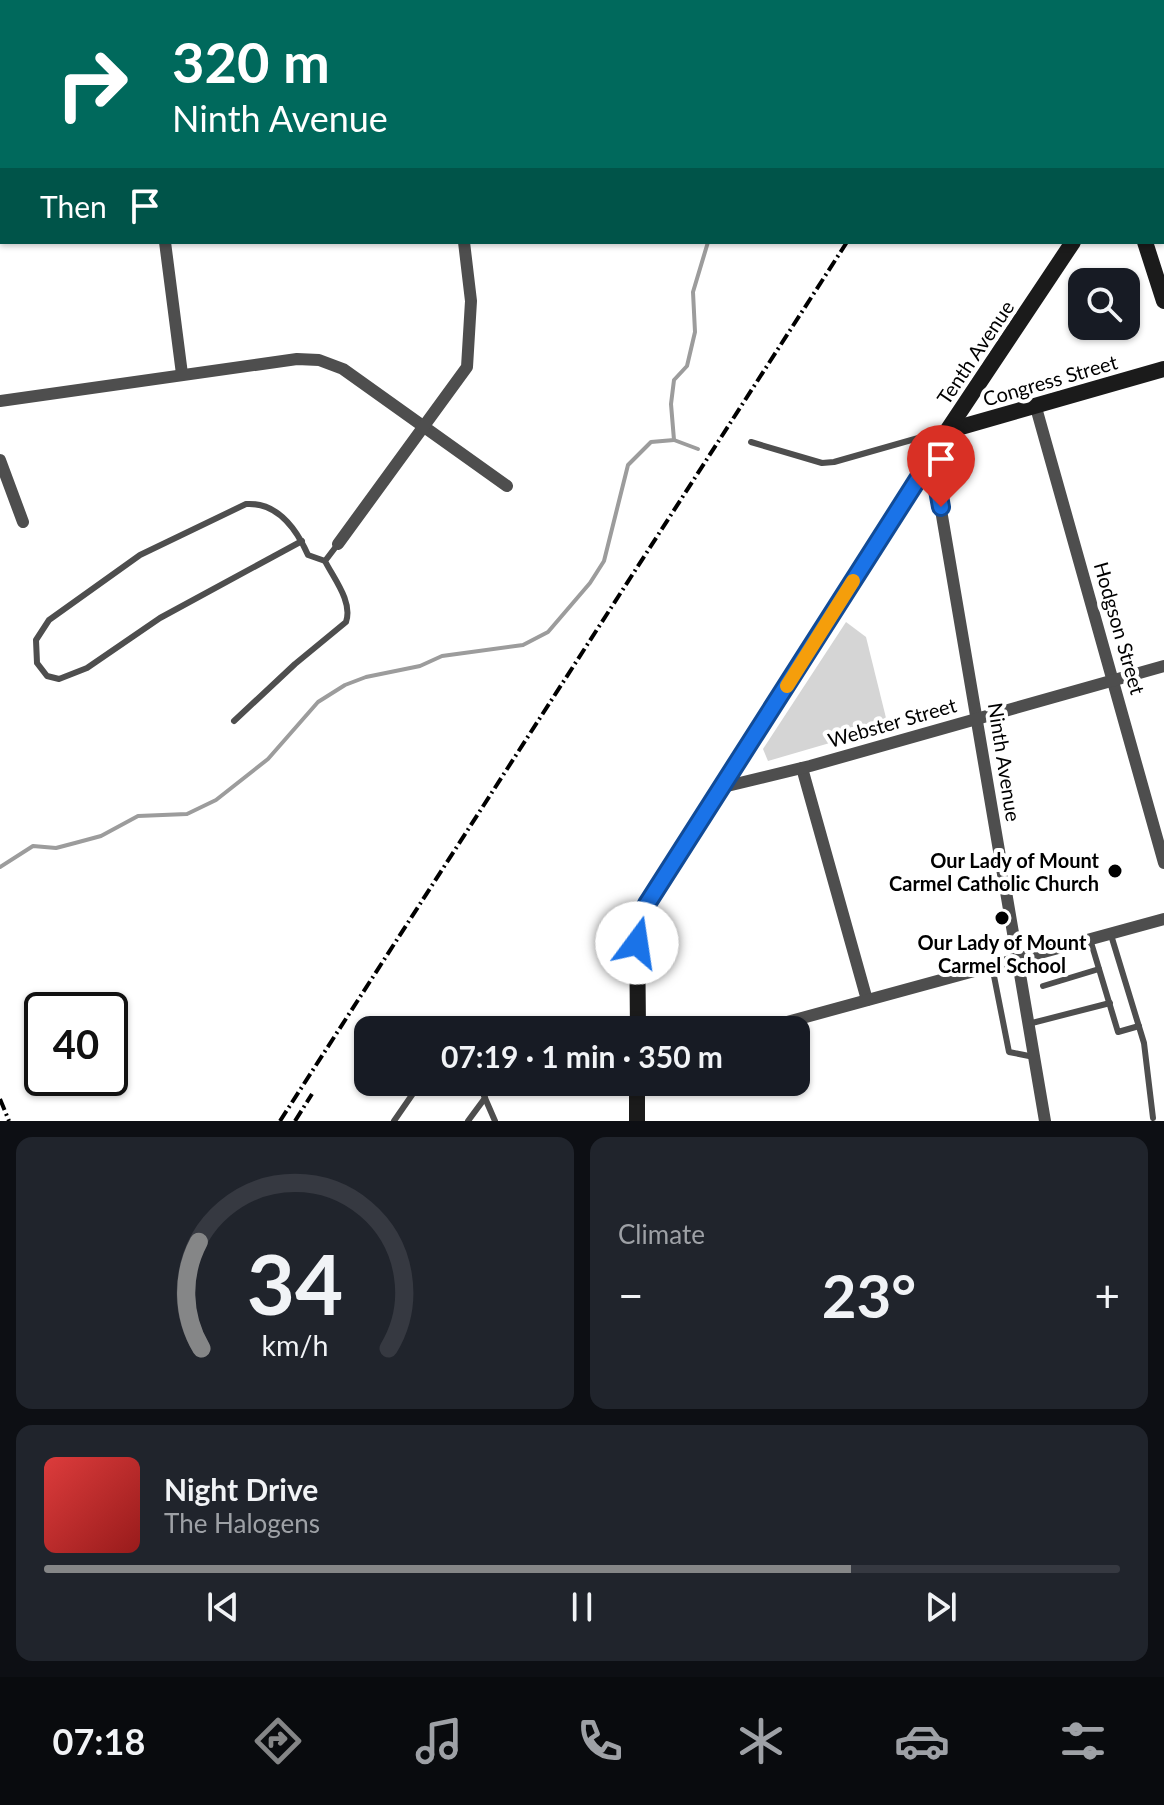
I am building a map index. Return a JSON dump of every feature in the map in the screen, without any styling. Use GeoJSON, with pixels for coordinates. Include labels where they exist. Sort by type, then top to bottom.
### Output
{"type":"FeatureCollection","features":[{"type":"Feature","properties":{"kind":"street"},"geometry":{"type":"LineString","coordinates":[[165,244],[182,374]]}},
{"type":"Feature","properties":{"kind":"street"},"geometry":{"type":"LineString","coordinates":[[338,544],[467,367],[471,301],[464,244]]}},
{"type":"Feature","properties":{"kind":"street","name":"Tenth Avenue"},"geometry":{"type":"LineString","coordinates":[[638,1016],[637,924],[647,904],[947,431],[1072,244]]}},
{"type":"Feature","properties":{"kind":"street"},"geometry":{"type":"LineString","coordinates":[[1146,244],[1164,301]]}},
{"type":"Feature","properties":{"kind":"street"},"geometry":{"type":"LineString","coordinates":[[0,401],[297,359],[319,360],[343,369],[507,486]]}},
{"type":"Feature","properties":{"kind":"street","name":"Congress Street"},"geometry":{"type":"LineString","coordinates":[[947,431],[1164,369]]}},
{"type":"Feature","properties":{"kind":"street","name":"Hodgson Street"},"geometry":{"type":"LineString","coordinates":[[1035,404],[1164,863]]}},
{"type":"Feature","properties":{"kind":"street","name":"Ninth Avenue"},"geometry":{"type":"LineString","coordinates":[[932,457],[1045,1121]]}},
{"type":"Feature","properties":{"kind":"street"},"geometry":{"type":"LineString","coordinates":[[0,460],[3,476],[23,522]]}},
{"type":"Feature","properties":{"kind":"street","name":"Webster Street"},"geometry":{"type":"LineString","coordinates":[[723,787],[802,768],[1164,666]]}},
{"type":"Feature","properties":{"kind":"street"},"geometry":{"type":"LineString","coordinates":[[802,768],[867,1000]]}},
{"type":"Feature","properties":{"kind":"street"},"geometry":{"type":"LineString","coordinates":[[809,1016],[1164,919]]}},
{"type":"Feature","properties":{"kind":"street"},"geometry":{"type":"LineString","coordinates":[[637,1096],[637,1121]]}},
{"type":"Feature","properties":{"kind":"lane"},"geometry":{"type":"LineString","coordinates":[[751,442],[822,463],[947,431]]}},
{"type":"Feature","properties":{"kind":"lane"},"geometry":{"type":"LineString","coordinates":[[234,721],[346,622],[349,613],[325,561],[308,555],[302,541],[276,509],[261,503],[246,504],[140,555],[49,620],[36,640],[37,663],[47,676],[59,679],[87,668],[160,618],[302,541]]}},
{"type":"Feature","properties":{"kind":"lane"},"geometry":{"type":"LineString","coordinates":[[325,561],[338,544]]}},
{"type":"Feature","properties":{"kind":"lane"},"geometry":{"type":"LineString","coordinates":[[1110,933],[1144,1043],[1153,1118]]}},
{"type":"Feature","properties":{"kind":"lane"},"geometry":{"type":"LineString","coordinates":[[1090,939],[1118,1032],[1139,1026]]}},
{"type":"Feature","properties":{"kind":"lane"},"geometry":{"type":"LineString","coordinates":[[992,966],[1009,1052],[1034,1057]]}},
{"type":"Feature","properties":{"kind":"lane"},"geometry":{"type":"LineString","coordinates":[[1043,986],[1099,969]]}},
{"type":"Feature","properties":{"kind":"lane"},"geometry":{"type":"LineString","coordinates":[[1028,1024],[1110,1003]]}},
{"type":"Feature","properties":{"kind":"lane"},"geometry":{"type":"LineString","coordinates":[[394,1121],[411,1096]]}},
{"type":"Feature","properties":{"kind":"lane"},"geometry":{"type":"LineString","coordinates":[[468,1121],[485,1098]]}},
{"type":"Feature","properties":{"kind":"lane"},"geometry":{"type":"LineString","coordinates":[[485,1098],[495,1121]]}},
{"type":"Feature","properties":{"kind":"shaded area"},"geometry":{"type":"Polygon","coordinates":[[[846,622],[866,637],[888,726],[768,761],[763,749],[846,622]]]}},
{"type":"Feature","properties":{"kind":"waterway"},"geometry":{"type":"LineString","coordinates":[[0,867],[33,846],[56,848],[101,836],[138,816],[187,814],[216,800],[268,759],[318,702],[345,685],[366,677],[420,666],[442,656],[523,645],[548,632],[590,583],[604,561],[628,465],[651,442],[674,440],[671,404],[674,380],[687,366],[695,332],[693,292],[707,244]]}},
{"type":"Feature","properties":{"kind":"waterway"},"geometry":{"type":"LineString","coordinates":[[674,440],[698,449]]}},
{"type":"Feature","properties":{"kind":"railway"},"geometry":{"type":"LineString","coordinates":[[280,1121],[846,244]]}},
{"type":"Feature","properties":{"kind":"railway"},"geometry":{"type":"LineString","coordinates":[[295,1121],[312,1094]]}},
{"type":"Feature","properties":{"kind":"railway"},"geometry":{"type":"LineString","coordinates":[[0,1099],[9,1121]]}},
{"type":"Feature","properties":{"kind":"slow traffic"},"geometry":{"type":"LineString","coordinates":[[787,686],[853,581]]}},
{"type":"Feature","properties":{"kind":"place","name":"Our Lady of Mount Carmel Catholic Church"},"geometry":{"type":"Point","coordinates":[1115,871]}},
{"type":"Feature","properties":{"kind":"place","name":"Our Lady of Mount Carmel School"},"geometry":{"type":"Point","coordinates":[1002,918]}},
{"type":"Feature","properties":{"kind":"route"},"geometry":{"type":"LineString","coordinates":[[637,943],[637,924],[647,904],[932,457],[941,507]]}}]}
